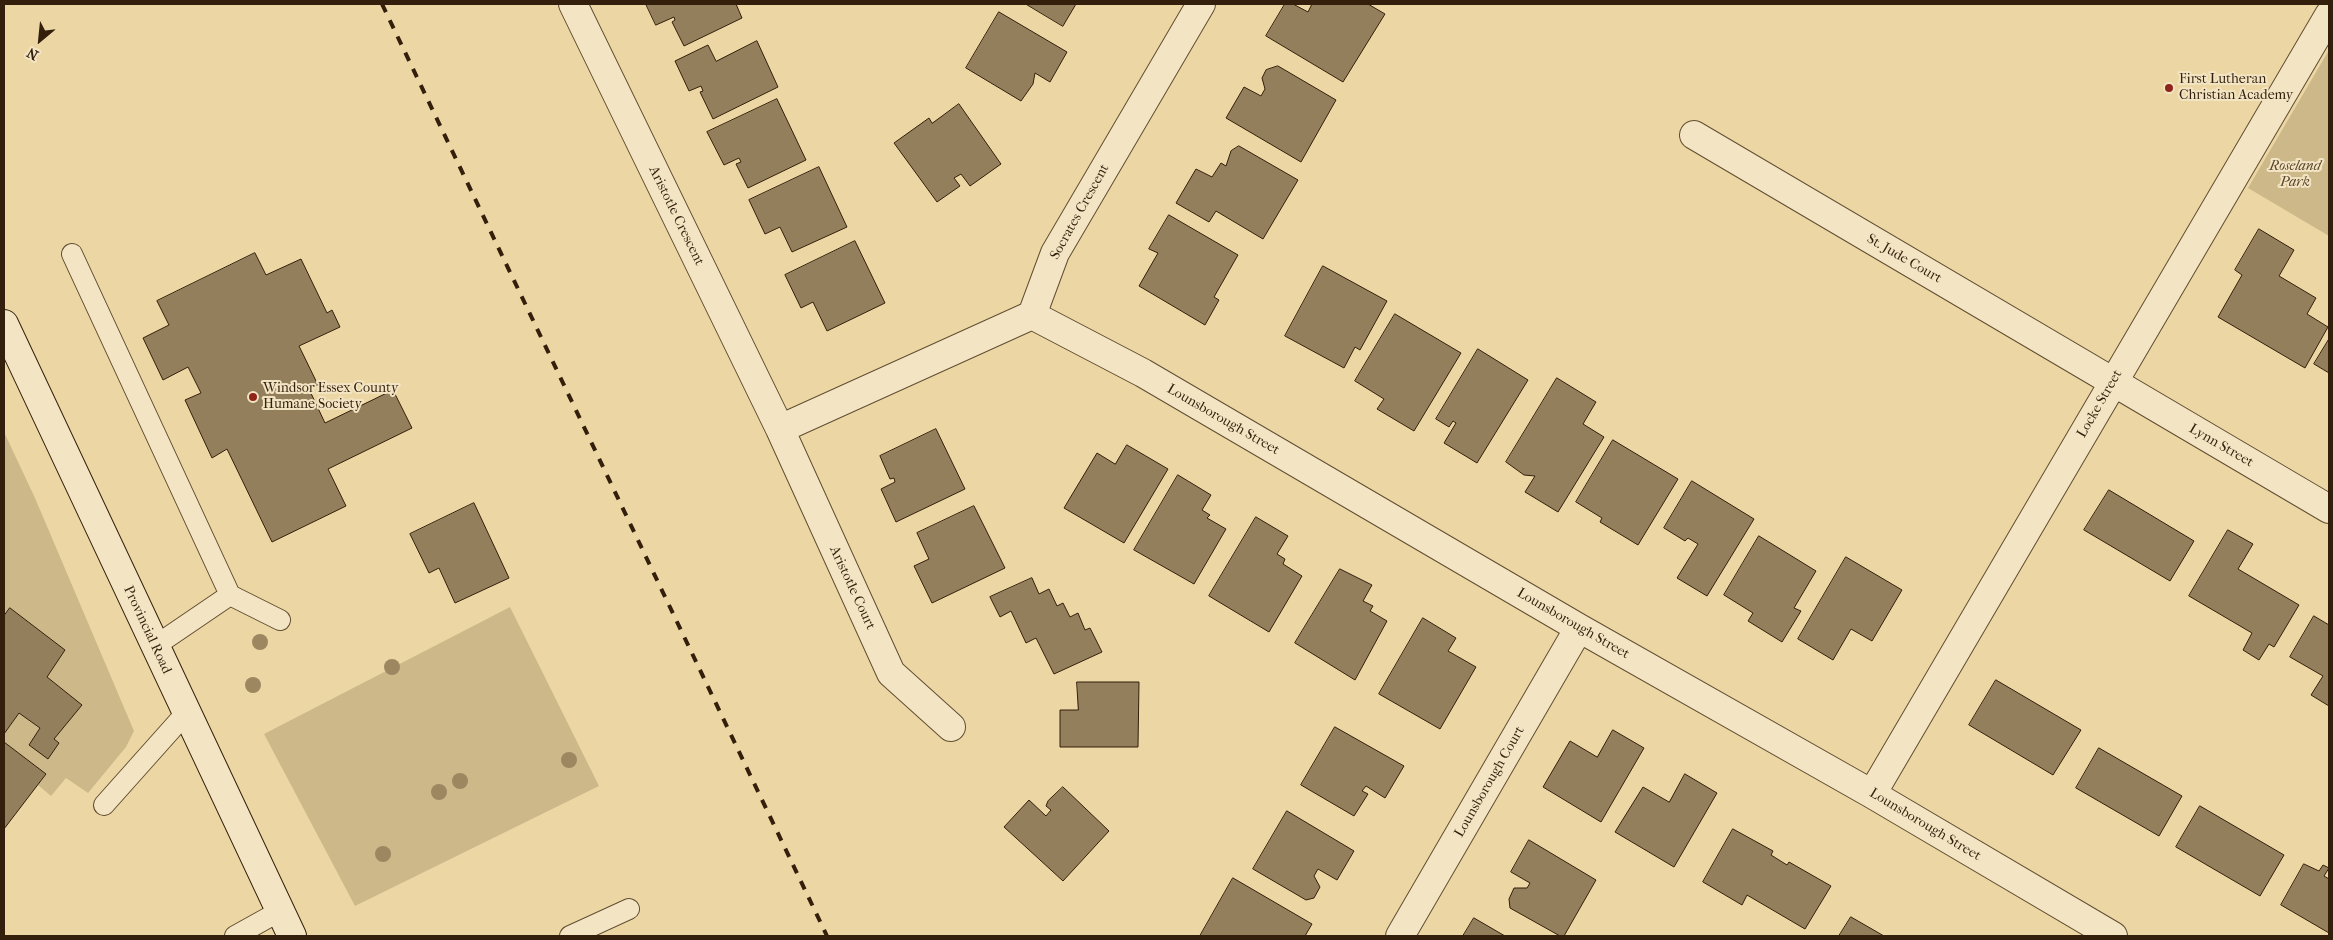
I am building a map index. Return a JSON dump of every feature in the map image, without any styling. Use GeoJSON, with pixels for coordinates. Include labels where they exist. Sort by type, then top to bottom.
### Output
{"type":"FeatureCollection","features":[{"type":"Feature","properties":{"kind":"street","name":"Aristotle Crescent"},"geometry":{"type":"LineString","coordinates":[[573,4],[780,429]]}},
{"type":"Feature","properties":{"kind":"street","name":"Socrates Crescent"},"geometry":{"type":"LineString","coordinates":[[1032,315],[1055,254],[1201,4]]}},
{"type":"Feature","properties":{"kind":"street","name":"Locke Street"},"geometry":{"type":"LineString","coordinates":[[1872,794],[2329,15]]}},
{"type":"Feature","properties":{"kind":"street","name":"St. Jude Court"},"geometry":{"type":"LineString","coordinates":[[1694,135],[2113,382]]}},
{"type":"Feature","properties":{"kind":"street"},"geometry":{"type":"LineString","coordinates":[[780,429],[1032,315]]}},
{"type":"Feature","properties":{"kind":"street","name":"Lounsborough Street"},"geometry":{"type":"LineString","coordinates":[[1032,315],[1143,373],[1579,628],[1872,794],[2113,936]]}},
{"type":"Feature","properties":{"kind":"street","name":"Provincial Road"},"geometry":{"type":"LineString","coordinates":[[4,324],[292,936]]}},
{"type":"Feature","properties":{"kind":"street","name":"Lynn Street"},"geometry":{"type":"LineString","coordinates":[[2113,382],[2329,509]]}},
{"type":"Feature","properties":{"kind":"street","name":"Aristotle Court"},"geometry":{"type":"LineString","coordinates":[[780,429],[891,673],[951,727]]}},
{"type":"Feature","properties":{"kind":"street","name":"Lounsborough Court"},"geometry":{"type":"LineString","coordinates":[[1400,936],[1579,628]]}},
{"type":"Feature","properties":{"kind":"lane"},"geometry":{"type":"LineString","coordinates":[[72,254],[230,596],[280,620]]}},
{"type":"Feature","properties":{"kind":"lane"},"geometry":{"type":"LineString","coordinates":[[154,646],[230,596]]}},
{"type":"Feature","properties":{"kind":"lane"},"geometry":{"type":"LineString","coordinates":[[104,805],[186,713]]}},
{"type":"Feature","properties":{"kind":"lane"},"geometry":{"type":"LineString","coordinates":[[570,936],[630,909]]}},
{"type":"Feature","properties":{"kind":"lane"},"geometry":{"type":"LineString","coordinates":[[235,936],[280,911]]}},
{"type":"Feature","properties":{"kind":"green space","name":"Roseland Park"},"geometry":{"type":"Polygon","coordinates":[[[2329,50],[2329,236],[2248,188],[2329,50]]]}},
{"type":"Feature","properties":{"kind":"green space"},"geometry":{"type":"Polygon","coordinates":[[[4,432],[35,498],[134,731],[126,747],[88,793],[66,778],[51,796],[38,785],[46,774],[4,742],[4,734],[19,713],[40,728],[48,759],[59,743],[54,739],[81,705],[47,677],[65,650],[10,608],[4,616],[4,432]]]}},
{"type":"Feature","properties":{"kind":"green space"},"geometry":{"type":"Polygon","coordinates":[[[510,607],[599,786],[355,906],[264,734],[510,607]]]}},
{"type":"Feature","properties":{"kind":"building"},"geometry":{"type":"Polygon","coordinates":[[[646,4],[736,4],[742,18],[684,46],[672,22],[675,20],[674,17],[656,25],[646,4]]]}},
{"type":"Feature","properties":{"kind":"building"},"geometry":{"type":"Polygon","coordinates":[[[1026,4],[1076,4],[1063,26],[1026,4]]]}},
{"type":"Feature","properties":{"kind":"building"},"geometry":{"type":"Polygon","coordinates":[[[1285,4],[1293,4],[1308,12],[1312,4],[1368,4],[1385,14],[1343,82],[1266,36],[1285,4]]]}},
{"type":"Feature","properties":{"kind":"building"},"geometry":{"type":"Polygon","coordinates":[[[999,12],[1067,52],[1050,82],[1035,73],[1033,84],[1021,101],[966,68],[999,12]]]}},
{"type":"Feature","properties":{"kind":"building"},"geometry":{"type":"Polygon","coordinates":[[[757,41],[778,87],[713,119],[700,92],[703,91],[701,86],[689,91],[675,61],[708,45],[716,61],[757,41]]]}},
{"type":"Feature","properties":{"kind":"building"},"geometry":{"type":"Polygon","coordinates":[[[1278,66],[1336,100],[1301,162],[1226,118],[1244,87],[1261,96],[1265,89],[1262,78],[1266,70],[1278,66]]]}},
{"type":"Feature","properties":{"kind":"building"},"geometry":{"type":"Polygon","coordinates":[[[777,99],[806,160],[748,188],[736,164],[741,162],[739,158],[724,165],[707,132],[777,99]]]}},
{"type":"Feature","properties":{"kind":"building"},"geometry":{"type":"Polygon","coordinates":[[[959,104],[1001,164],[970,186],[961,174],[954,178],[960,186],[937,202],[894,143],[929,118],[932,123],[959,104]]]}},
{"type":"Feature","properties":{"kind":"building"},"geometry":{"type":"Polygon","coordinates":[[[1239,146],[1298,180],[1263,239],[1216,211],[1209,222],[1176,203],[1196,169],[1212,177],[1221,163],[1226,166],[1231,151],[1239,146]]]}},
{"type":"Feature","properties":{"kind":"building"},"geometry":{"type":"Polygon","coordinates":[[[819,167],[847,227],[792,252],[780,227],[765,234],[749,200],[819,167]]]}},
{"type":"Feature","properties":{"kind":"building"},"geometry":{"type":"Polygon","coordinates":[[[1169,215],[1238,255],[1214,297],[1219,300],[1205,325],[1139,286],[1158,253],[1149,249],[1169,215]]]}},
{"type":"Feature","properties":{"kind":"building"},"geometry":{"type":"Polygon","coordinates":[[[2259,229],[2294,250],[2279,276],[2316,298],[2307,314],[2328,327],[2305,368],[2218,317],[2242,275],[2235,270],[2259,229]]]}},
{"type":"Feature","properties":{"kind":"building"},"geometry":{"type":"Polygon","coordinates":[[[855,241],[885,303],[827,331],[813,302],[801,308],[785,275],[855,241]]]}},
{"type":"Feature","properties":{"kind":"building","name":"Windsor Essex County Humane Society"},"geometry":{"type":"Polygon","coordinates":[[[255,253],[266,275],[301,259],[327,313],[332,310],[340,327],[299,346],[318,385],[309,389],[325,423],[393,390],[412,428],[328,469],[346,506],[272,542],[227,449],[212,458],[185,400],[201,393],[188,367],[163,380],[143,338],[169,325],[157,301],[255,253]]]}},
{"type":"Feature","properties":{"kind":"building"},"geometry":{"type":"Polygon","coordinates":[[[1323,266],[1387,301],[1360,350],[1355,347],[1344,368],[1285,336],[1323,266]]]}},
{"type":"Feature","properties":{"kind":"building"},"geometry":{"type":"Polygon","coordinates":[[[1395,314],[1461,353],[1414,431],[1377,409],[1384,399],[1355,381],[1395,314]]]}},
{"type":"Feature","properties":{"kind":"building"},"geometry":{"type":"Polygon","coordinates":[[[2329,339],[2329,373],[2314,364],[2329,339]]]}},
{"type":"Feature","properties":{"kind":"building"},"geometry":{"type":"Polygon","coordinates":[[[1478,349],[1528,380],[1477,463],[1444,443],[1456,423],[1453,421],[1449,427],[1436,419],[1478,349]]]}},
{"type":"Feature","properties":{"kind":"building"},"geometry":{"type":"Polygon","coordinates":[[[1557,378],[1596,402],[1583,424],[1604,437],[1558,512],[1525,492],[1535,476],[1524,475],[1506,462],[1557,378]]]}},
{"type":"Feature","properties":{"kind":"building"},"geometry":{"type":"Polygon","coordinates":[[[936,429],[965,489],[896,522],[881,489],[895,482],[894,478],[890,479],[880,456],[936,429]]]}},
{"type":"Feature","properties":{"kind":"building"},"geometry":{"type":"Polygon","coordinates":[[[1613,440],[1678,479],[1638,545],[1600,522],[1602,518],[1576,502],[1613,440]]]}},
{"type":"Feature","properties":{"kind":"building"},"geometry":{"type":"Polygon","coordinates":[[[1127,445],[1168,469],[1124,543],[1064,508],[1097,453],[1115,464],[1127,445]]]}},
{"type":"Feature","properties":{"kind":"building"},"geometry":{"type":"Polygon","coordinates":[[[1178,475],[1211,495],[1202,510],[1210,515],[1207,518],[1226,529],[1194,584],[1134,550],[1178,475]]]}},
{"type":"Feature","properties":{"kind":"building"},"geometry":{"type":"Polygon","coordinates":[[[1692,481],[1754,519],[1707,596],[1677,578],[1698,544],[1688,538],[1685,541],[1664,528],[1692,481]]]}},
{"type":"Feature","properties":{"kind":"building"},"geometry":{"type":"Polygon","coordinates":[[[2109,490],[2194,541],[2170,581],[2084,530],[2109,490]]]}},
{"type":"Feature","properties":{"kind":"building"},"geometry":{"type":"Polygon","coordinates":[[[474,503],[509,578],[455,603],[439,568],[429,573],[410,534],[474,503]]]}},
{"type":"Feature","properties":{"kind":"building"},"geometry":{"type":"Polygon","coordinates":[[[974,506],[1005,568],[932,603],[914,566],[929,559],[917,533],[974,506]]]}},
{"type":"Feature","properties":{"kind":"building"},"geometry":{"type":"Polygon","coordinates":[[[1256,517],[1288,536],[1277,554],[1285,559],[1283,564],[1302,576],[1269,632],[1209,596],[1256,517]]]}},
{"type":"Feature","properties":{"kind":"building"},"geometry":{"type":"Polygon","coordinates":[[[2228,530],[2253,544],[2238,569],[2299,605],[2274,647],[2269,644],[2259,660],[2243,650],[2252,633],[2189,596],[2228,530]]]}},
{"type":"Feature","properties":{"kind":"building"},"geometry":{"type":"Polygon","coordinates":[[[1759,536],[1816,571],[1794,608],[1801,611],[1782,642],[1748,621],[1753,613],[1724,595],[1759,536]]]}},
{"type":"Feature","properties":{"kind":"building"},"geometry":{"type":"Polygon","coordinates":[[[1846,557],[1902,590],[1872,641],[1851,629],[1833,660],[1798,639],[1846,557]]]}},
{"type":"Feature","properties":{"kind":"building"},"geometry":{"type":"Polygon","coordinates":[[[1340,569],[1372,585],[1363,601],[1373,606],[1370,611],[1387,621],[1355,680],[1295,643],[1340,569]]]}},
{"type":"Feature","properties":{"kind":"building"},"geometry":{"type":"Polygon","coordinates":[[[1032,578],[1039,594],[1049,589],[1057,606],[1063,603],[1070,617],[1078,613],[1085,630],[1090,628],[1102,652],[1054,674],[1036,638],[1026,643],[1011,611],[1000,617],[990,597],[1032,578]]]}},
{"type":"Feature","properties":{"kind":"building"},"geometry":{"type":"Polygon","coordinates":[[[10,608],[65,650],[47,677],[82,705],[54,739],[59,743],[48,759],[29,745],[40,728],[19,713],[4,734],[4,616],[10,608]]]}},
{"type":"Feature","properties":{"kind":"building"},"geometry":{"type":"Polygon","coordinates":[[[2314,616],[2329,625],[2329,706],[2311,695],[2323,676],[2290,657],[2314,616]]]}},
{"type":"Feature","properties":{"kind":"building"},"geometry":{"type":"Polygon","coordinates":[[[1423,618],[1456,638],[1448,651],[1476,667],[1440,729],[1379,694],[1423,618]]]}},
{"type":"Feature","properties":{"kind":"building"},"geometry":{"type":"Polygon","coordinates":[[[1996,680],[2081,730],[2053,775],[1969,725],[1996,680]]]}},
{"type":"Feature","properties":{"kind":"building"},"geometry":{"type":"Polygon","coordinates":[[[1077,682],[1139,682],[1138,747],[1060,747],[1060,710],[1078,710],[1077,682]]]}},
{"type":"Feature","properties":{"kind":"building"},"geometry":{"type":"Polygon","coordinates":[[[1335,727],[1404,766],[1385,798],[1366,786],[1362,791],[1368,794],[1354,816],[1301,785],[1335,727]]]}},
{"type":"Feature","properties":{"kind":"building"},"geometry":{"type":"Polygon","coordinates":[[[1613,730],[1644,748],[1601,822],[1543,787],[1570,741],[1597,757],[1613,730]]]}},
{"type":"Feature","properties":{"kind":"building"},"geometry":{"type":"Polygon","coordinates":[[[4,742],[46,774],[4,829],[4,742]]]}},
{"type":"Feature","properties":{"kind":"building"},"geometry":{"type":"Polygon","coordinates":[[[2099,748],[2182,796],[2159,836],[2076,788],[2099,748]]]}},
{"type":"Feature","properties":{"kind":"building"},"geometry":{"type":"Polygon","coordinates":[[[1685,774],[1717,793],[1674,867],[1615,832],[1643,787],[1669,802],[1685,774]]]}},
{"type":"Feature","properties":{"kind":"building"},"geometry":{"type":"Polygon","coordinates":[[[1063,787],[1109,831],[1063,881],[1004,827],[1029,800],[1046,816],[1051,810],[1046,806],[1048,801],[1063,787]]]}},
{"type":"Feature","properties":{"kind":"building"},"geometry":{"type":"Polygon","coordinates":[[[2200,806],[2284,855],[2260,896],[2176,847],[2200,806]]]}},
{"type":"Feature","properties":{"kind":"building"},"geometry":{"type":"Polygon","coordinates":[[[1287,811],[1354,851],[1337,880],[1318,869],[1314,876],[1320,887],[1314,898],[1306,900],[1253,869],[1287,811]]]}},
{"type":"Feature","properties":{"kind":"building"},"geometry":{"type":"Polygon","coordinates":[[[1733,829],[1773,851],[1771,855],[1787,865],[1789,862],[1831,886],[1805,929],[1747,895],[1742,905],[1703,882],[1733,829]]]}},
{"type":"Feature","properties":{"kind":"building"},"geometry":{"type":"Polygon","coordinates":[[[1529,840],[1596,880],[1564,936],[1560,936],[1510,908],[1509,899],[1514,888],[1527,888],[1530,883],[1511,872],[1529,840]]]}},
{"type":"Feature","properties":{"kind":"building"},"geometry":{"type":"Polygon","coordinates":[[[2304,864],[2319,871],[2323,865],[2329,868],[2324,876],[2329,879],[2329,933],[2281,905],[2304,864]]]}},
{"type":"Feature","properties":{"kind":"building"},"geometry":{"type":"Polygon","coordinates":[[[1233,878],[1312,924],[1305,936],[1200,936],[1233,878]]]}},
{"type":"Feature","properties":{"kind":"building"},"geometry":{"type":"Polygon","coordinates":[[[1851,917],[1884,936],[1839,936],[1851,917]]]}},
{"type":"Feature","properties":{"kind":"building"},"geometry":{"type":"Polygon","coordinates":[[[1474,918],[1505,936],[1463,936],[1474,918]]]}},
{"type":"Feature","properties":{"kind":"railway"},"geometry":{"type":"LineString","coordinates":[[382,4],[827,936]]}},
{"type":"Feature","properties":{"kind":"place","name":"First Lutheran Christian Academy"},"geometry":{"type":"Point","coordinates":[2169,88]}},
{"type":"Feature","properties":{"kind":"place","name":"Windsor Essex County Humane Society"},"geometry":{"type":"Point","coordinates":[253,397]}}]}
